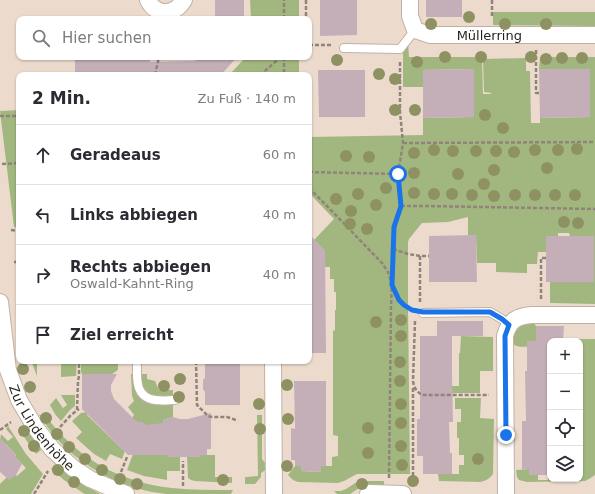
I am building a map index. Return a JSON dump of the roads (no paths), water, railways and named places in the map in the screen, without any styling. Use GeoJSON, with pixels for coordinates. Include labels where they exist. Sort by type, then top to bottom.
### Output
{"type":"FeatureCollection","features":[{"type":"Feature","properties":{"kind":"street"},"geometry":{"type":"LineString","coordinates":[[148,0],[152,7],[158,11],[164,12],[170,12],[176,9],[184,0]]}},
{"type":"Feature","properties":{"kind":"street"},"geometry":{"type":"LineString","coordinates":[[410,0],[410,16],[415,30]]}},
{"type":"Feature","properties":{"kind":"street","name":"Müllerring"},"geometry":{"type":"LineString","coordinates":[[415,30],[430,35],[595,35]]}},
{"type":"Feature","properties":{"kind":"street","name":"Zur Lindenhöhe"},"geometry":{"type":"LineString","coordinates":[[0,302],[4,371],[35,427],[52,449],[73,468],[90,479],[126,494]]}},
{"type":"Feature","properties":{"kind":"street"},"geometry":{"type":"LineString","coordinates":[[506,494],[505,336],[509,325],[519,318],[530,315],[595,315]]}},
{"type":"Feature","properties":{"kind":"street"},"geometry":{"type":"LineString","coordinates":[[273,364],[274,494]]}},
{"type":"Feature","properties":{"kind":"street"},"geometry":{"type":"LineString","coordinates":[[368,494],[396,494]]}},
{"type":"Feature","properties":{"kind":"lane"},"geometry":{"type":"LineString","coordinates":[[344,48],[400,49],[415,30]]}},
{"type":"Feature","properties":{"kind":"lane"},"geometry":{"type":"LineString","coordinates":[[423,312],[490,312],[509,325]]}},
{"type":"Feature","properties":{"kind":"lane"},"geometry":{"type":"LineString","coordinates":[[137,364],[137,382],[142,394],[155,400],[175,400]]}}]}
